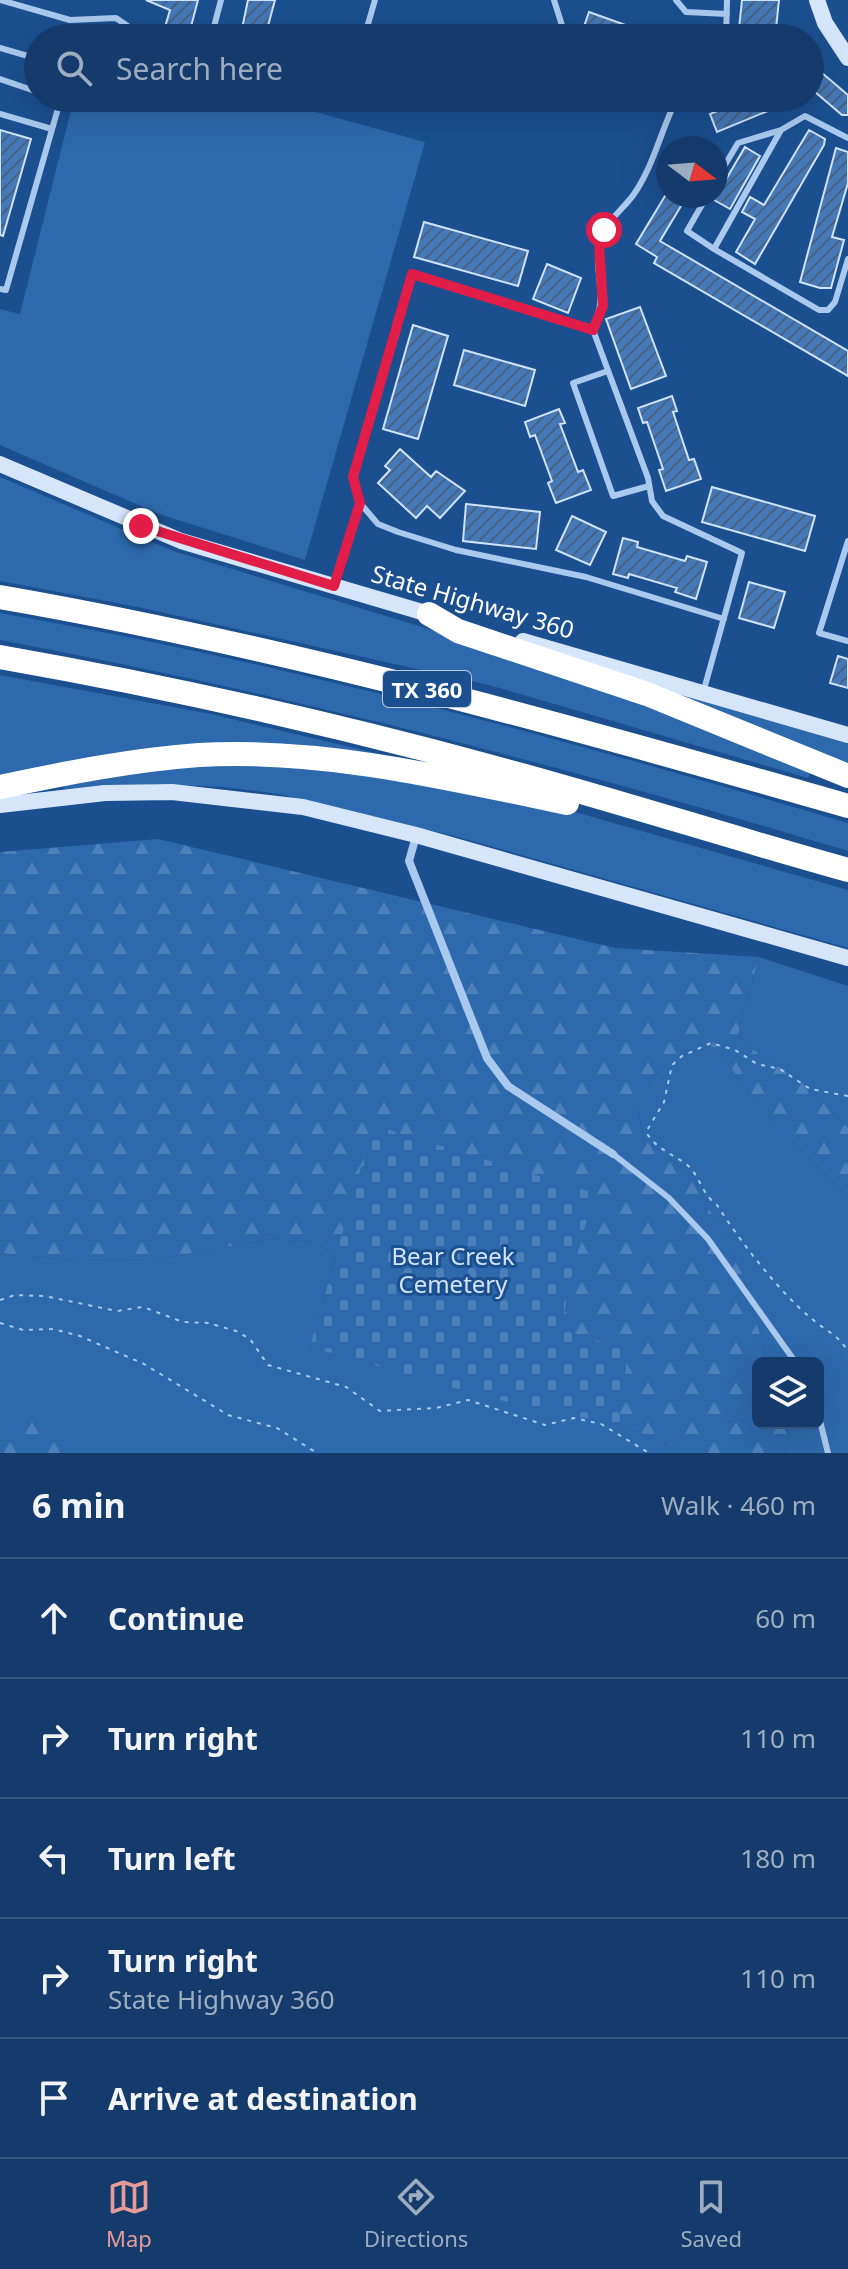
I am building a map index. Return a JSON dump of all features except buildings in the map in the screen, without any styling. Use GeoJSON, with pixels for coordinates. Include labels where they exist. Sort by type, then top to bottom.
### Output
{"type":"FeatureCollection","features":[{"type":"Feature","properties":{"kind":"highway","name":"TX 360"},"geometry":{"type":"LineString","coordinates":[[0,597],[220,640],[399,682],[848,806]]}},
{"type":"Feature","properties":{"kind":"highway"},"geometry":{"type":"LineString","coordinates":[[429,614],[458,631],[647,694],[848,776]]}},
{"type":"Feature","properties":{"kind":"highway","name":"TX 360"},"geometry":{"type":"LineString","coordinates":[[0,657],[315,723],[641,809],[848,870]]}},
{"type":"Feature","properties":{"kind":"highway"},"geometry":{"type":"LineString","coordinates":[[0,787],[152,759],[259,755],[447,778],[599,810],[641,809]]}},
{"type":"Feature","properties":{"kind":"main road"},"geometry":{"type":"LineString","coordinates":[[817,0],[825,23],[848,58]]}},
{"type":"Feature","properties":{"kind":"main road","name":"State Highway 360"},"geometry":{"type":"LineString","coordinates":[[0,464],[141,526],[334,586],[848,735]]}},
{"type":"Feature","properties":{"kind":"main road"},"geometry":{"type":"LineString","coordinates":[[0,805],[105,793],[225,796],[303,807],[416,835],[848,958]]}},
{"type":"Feature","properties":{"kind":"street"},"geometry":{"type":"LineString","coordinates":[[416,835],[409,861],[487,1058],[508,1086],[613,1154]]}},
{"type":"Feature","properties":{"kind":"lane"},"geometry":{"type":"LineString","coordinates":[[0,0],[70,20],[116,18],[125,24]]}},
{"type":"Feature","properties":{"kind":"lane"},"geometry":{"type":"LineString","coordinates":[[215,24],[221,0]]}},
{"type":"Feature","properties":{"kind":"lane"},"geometry":{"type":"LineString","coordinates":[[368,24],[375,0]]}},
{"type":"Feature","properties":{"kind":"lane"},"geometry":{"type":"LineString","coordinates":[[554,0],[562,24]]}},
{"type":"Feature","properties":{"kind":"lane"},"geometry":{"type":"LineString","coordinates":[[676,0],[686,12],[727,14]]}},
{"type":"Feature","properties":{"kind":"lane"},"geometry":{"type":"LineString","coordinates":[[727,0],[727,24]]}},
{"type":"Feature","properties":{"kind":"lane"},"geometry":{"type":"LineString","coordinates":[[0,48],[24,55]]}},
{"type":"Feature","properties":{"kind":"lane"},"geometry":{"type":"LineString","coordinates":[[0,79],[24,87]]}},
{"type":"Feature","properties":{"kind":"lane"},"geometry":{"type":"LineString","coordinates":[[0,289],[6,290],[56,112]]}},
{"type":"Feature","properties":{"kind":"lane"},"geometry":{"type":"LineString","coordinates":[[672,112],[651,165],[634,193],[604,230],[599,244],[603,306],[593,330],[652,501],[663,516],[742,553],[703,693]]}},
{"type":"Feature","properties":{"kind":"lane"},"geometry":{"type":"LineString","coordinates":[[0,114],[52,129]]}},
{"type":"Feature","properties":{"kind":"lane"},"geometry":{"type":"LineString","coordinates":[[728,160],[738,143],[781,130],[805,116],[848,138]]}},
{"type":"Feature","properties":{"kind":"lane"},"geometry":{"type":"LineString","coordinates":[[714,249],[781,130]]}},
{"type":"Feature","properties":{"kind":"lane"},"geometry":{"type":"LineString","coordinates":[[700,208],[687,231],[819,310],[828,310],[835,302],[848,259]]}},
{"type":"Feature","properties":{"kind":"lane"},"geometry":{"type":"LineString","coordinates":[[593,330],[412,274],[353,477],[360,503],[378,524],[456,550],[586,577],[724,619]]}},
{"type":"Feature","properties":{"kind":"lane"},"geometry":{"type":"LineString","coordinates":[[608,371],[573,383],[613,496],[649,486]]}},
{"type":"Feature","properties":{"kind":"lane"},"geometry":{"type":"LineString","coordinates":[[334,586],[360,503]]}},
{"type":"Feature","properties":{"kind":"lane"},"geometry":{"type":"LineString","coordinates":[[848,541],[819,633],[848,641]]}},
{"type":"Feature","properties":{"kind":"lane"},"geometry":{"type":"LineString","coordinates":[[613,1154],[669,1198],[708,1239],[792,1357]]}},
{"type":"Feature","properties":{"kind":"lane"},"geometry":{"type":"LineString","coordinates":[[822,1429],[828,1453]]}},
{"type":"Feature","properties":{"kind":"path"},"geometry":{"type":"LineString","coordinates":[[848,1096],[810,1089],[780,1069],[757,1064],[735,1050],[711,1043],[682,1056],[672,1065],[664,1102],[646,1132],[659,1149],[688,1165],[707,1198],[717,1205],[775,1279],[813,1321],[840,1339],[848,1351]]}},
{"type":"Feature","properties":{"kind":"path"},"geometry":{"type":"LineString","coordinates":[[0,1300],[15,1295],[44,1296],[117,1311],[143,1307],[183,1322],[208,1323],[236,1331],[250,1339],[268,1365],[346,1387],[380,1411],[436,1408],[468,1400],[545,1425],[574,1418],[601,1424],[649,1453]]}},
{"type":"Feature","properties":{"kind":"path"},"geometry":{"type":"LineString","coordinates":[[0,1323],[23,1330],[53,1329],[80,1336],[144,1364],[228,1415],[277,1428],[317,1453]]}},
{"type":"Feature","properties":{"kind":"green space"},"geometry":{"type":"Polygon","coordinates":[[[70,112],[315,112],[425,142],[305,560],[159,514],[0,445],[0,309],[20,314],[70,112]]]}},
{"type":"Feature","properties":{"kind":"green space"},"geometry":{"type":"Polygon","coordinates":[[[0,477],[173,551],[580,675],[812,769],[808,778],[489,685],[138,607],[0,581],[0,477]]]}},
{"type":"Feature","properties":{"kind":"green space"},"geometry":{"type":"Polygon","coordinates":[[[0,613],[215,655],[427,706],[638,762],[848,823],[848,851],[638,790],[427,734],[214,684],[0,640],[0,613]]]}},
{"type":"Feature","properties":{"kind":"green space"},"geometry":{"type":"Polygon","coordinates":[[[0,675],[211,714],[380,754],[378,761],[245,748],[0,780],[0,675]]]}},
{"type":"Feature","properties":{"kind":"green space"},"geometry":{"type":"Polygon","coordinates":[[[673,691],[848,743],[848,768],[671,696],[673,691]]]}},
{"type":"Feature","properties":{"kind":"green space"},"geometry":{"type":"Polygon","coordinates":[[[214,761],[355,770],[554,806],[848,890],[848,948],[458,837],[279,794],[224,787],[155,784],[64,789],[65,785],[214,761]]]}},
{"type":"Feature","properties":{"kind":"green space"},"geometry":{"type":"Polygon","coordinates":[[[158,839],[615,948],[759,957],[738,1035],[760,1055],[799,1079],[848,1128],[848,1197],[758,1106],[716,1047],[686,1051],[653,1076],[637,1108],[644,1139],[693,1176],[743,1275],[766,1357],[752,1357],[752,1429],[787,1429],[790,1441],[785,1453],[693,1453],[619,1425],[494,1399],[310,1347],[335,1256],[316,1242],[271,1239],[152,1260],[78,1261],[0,1253],[0,852],[158,839]]]}},
{"type":"Feature","properties":{"kind":"green space"},"geometry":{"type":"Polygon","coordinates":[[[759,957],[848,986],[848,1128],[799,1079],[760,1055],[738,1035],[759,957]]]}},
{"type":"Feature","properties":{"kind":"green space"},"geometry":{"type":"Polygon","coordinates":[[[716,1047],[758,1106],[848,1197],[848,1453],[785,1453],[790,1441],[787,1429],[824,1429],[824,1357],[766,1357],[743,1275],[693,1176],[644,1139],[637,1107],[653,1076],[686,1051],[716,1047]]]}},
{"type":"Feature","properties":{"kind":"green space","name":"Bear Creek Cemetery"},"geometry":{"type":"Polygon","coordinates":[[[373,1125],[594,1193],[568,1289],[562,1329],[628,1351],[619,1425],[494,1399],[310,1347],[373,1125]]]}},
{"type":"Feature","properties":{"kind":"green space"},"geometry":{"type":"Polygon","coordinates":[[[271,1239],[316,1242],[335,1256],[310,1347],[494,1399],[619,1425],[693,1453],[87,1453],[0,1422],[0,1253],[78,1261],[152,1260],[271,1239]]]}},
{"type":"Feature","properties":{"kind":"green space"},"geometry":{"type":"Polygon","coordinates":[[[12,1414],[44,1425],[87,1453],[0,1453],[0,1422],[12,1414]]]}},
{"type":"Feature","properties":{"kind":"route"},"geometry":{"type":"LineString","coordinates":[[141,526],[181,541],[334,586],[360,503],[353,477],[412,274],[593,330],[603,306],[599,244],[604,230]]}}]}
